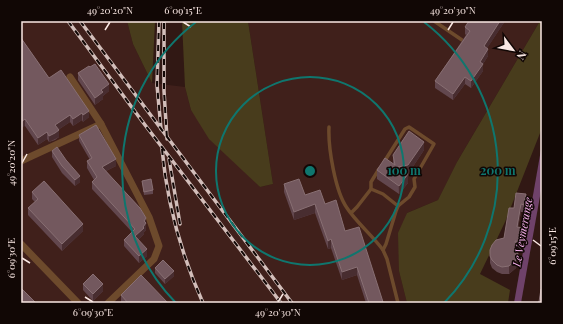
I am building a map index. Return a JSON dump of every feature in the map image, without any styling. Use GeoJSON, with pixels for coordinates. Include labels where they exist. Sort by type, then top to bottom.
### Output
{"type":"FeatureCollection","features":[{"type":"Feature","properties":{"kind":"street"},"geometry":{"type":"LineString","coordinates":[[70,77],[101,124],[149,217],[159,246],[154,259],[108,303]]}},
{"type":"Feature","properties":{"kind":"street"},"geometry":{"type":"LineString","coordinates":[[21,161],[101,124]]}},
{"type":"Feature","properties":{"kind":"street"},"geometry":{"type":"LineString","coordinates":[[21,244],[78,303]]}},
{"type":"Feature","properties":{"kind":"lane"},"geometry":{"type":"LineString","coordinates":[[434,21],[462,40]]}},
{"type":"Feature","properties":{"kind":"lane"},"geometry":{"type":"LineString","coordinates":[[329,127],[328,138],[340,196],[351,213],[383,250],[387,259],[398,303]]}},
{"type":"Feature","properties":{"kind":"lane"},"geometry":{"type":"LineString","coordinates":[[351,213],[371,189],[371,182],[405,129],[409,128],[434,144],[414,179],[414,187],[409,197],[398,206],[383,250]]}},
{"type":"Feature","properties":{"kind":"lane"},"geometry":{"type":"LineString","coordinates":[[371,189],[383,194],[398,206]]}},
{"type":"Feature","properties":{"kind":"shaded area"},"geometry":{"type":"Polygon","coordinates":[[[21,21],[127,21],[133,44],[152,83],[185,87],[191,110],[260,187],[273,184],[248,21],[540,21],[457,162],[438,200],[407,213],[399,271],[407,303],[21,303],[21,21]]]}},
{"type":"Feature","properties":{"kind":"shaded area"},"geometry":{"type":"Polygon","coordinates":[[[127,21],[155,21],[152,83],[133,44],[127,21]]]}},
{"type":"Feature","properties":{"kind":"shaded area"},"geometry":{"type":"Polygon","coordinates":[[[182,21],[248,21],[273,184],[260,187],[209,139],[191,110],[185,87],[182,21]]]}},
{"type":"Feature","properties":{"kind":"shaded area"},"geometry":{"type":"Polygon","coordinates":[[[540,21],[542,21],[542,128],[505,222],[480,274],[510,290],[508,303],[407,303],[399,271],[398,233],[407,213],[438,200],[457,162],[540,21]]]}},
{"type":"Feature","properties":{"kind":"shaded area"},"geometry":{"type":"Polygon","coordinates":[[[542,144],[542,185],[521,303],[514,303],[542,144]]]}},
{"type":"Feature","properties":{"kind":"building"},"geometry":{"type":"Polygon","coordinates":[[[469,21],[500,21],[484,46],[488,49],[480,62],[483,64],[471,81],[465,77],[453,94],[435,81],[470,31],[465,27],[469,21]]]}},
{"type":"Feature","properties":{"kind":"building"},"geometry":{"type":"Polygon","coordinates":[[[21,38],[49,78],[61,70],[89,111],[83,115],[82,113],[73,119],[70,115],[55,125],[59,130],[49,136],[47,132],[38,138],[25,119],[21,122],[21,38]]]}},
{"type":"Feature","properties":{"kind":"building"},"geometry":{"type":"Polygon","coordinates":[[[95,64],[109,84],[101,90],[103,92],[95,98],[78,73],[95,64]]]}},
{"type":"Feature","properties":{"kind":"building"},"geometry":{"type":"Polygon","coordinates":[[[96,125],[116,159],[102,167],[140,208],[146,218],[144,221],[146,223],[143,227],[144,228],[135,236],[147,249],[139,256],[124,240],[135,229],[92,182],[97,177],[87,161],[92,158],[79,135],[96,125]]]}},
{"type":"Feature","properties":{"kind":"building"},"geometry":{"type":"Polygon","coordinates":[[[409,131],[424,142],[408,165],[398,167],[408,174],[399,186],[377,170],[385,158],[395,165],[393,155],[409,131]]]}},
{"type":"Feature","properties":{"kind":"building"},"geometry":{"type":"Polygon","coordinates":[[[57,147],[80,176],[75,180],[62,166],[52,151],[57,147]]]}},
{"type":"Feature","properties":{"kind":"building"},"geometry":{"type":"Polygon","coordinates":[[[151,179],[153,190],[144,192],[142,181],[151,179]]]}},
{"type":"Feature","properties":{"kind":"building"},"geometry":{"type":"Polygon","coordinates":[[[299,179],[305,195],[320,190],[325,204],[336,200],[345,231],[359,227],[383,302],[369,303],[357,267],[342,272],[331,239],[328,241],[315,204],[294,212],[284,184],[299,179]]]}},
{"type":"Feature","properties":{"kind":"building"},"geometry":{"type":"Polygon","coordinates":[[[44,181],[83,224],[62,244],[28,208],[38,199],[32,192],[44,181]]]}},
{"type":"Feature","properties":{"kind":"building"},"geometry":{"type":"Polygon","coordinates":[[[516,193],[526,194],[524,205],[521,204],[517,227],[524,228],[521,242],[515,241],[518,254],[516,260],[509,266],[502,267],[497,265],[492,260],[490,250],[496,240],[504,238],[509,208],[514,208],[516,193]]]}},
{"type":"Feature","properties":{"kind":"building"},"geometry":{"type":"Polygon","coordinates":[[[163,260],[174,271],[165,279],[155,268],[163,260]]]}},
{"type":"Feature","properties":{"kind":"building"},"geometry":{"type":"Polygon","coordinates":[[[93,274],[103,284],[93,294],[83,284],[93,274]]]}},
{"type":"Feature","properties":{"kind":"building"},"geometry":{"type":"Polygon","coordinates":[[[141,275],[168,303],[128,303],[121,295],[141,275]]]}},
{"type":"Feature","properties":{"kind":"building"},"geometry":{"type":"Polygon","coordinates":[[[21,288],[36,303],[21,303],[21,288]]]}},
{"type":"Feature","properties":{"kind":"building"},"geometry":{"type":"Polygon","coordinates":[[[541,289],[542,303],[537,303],[539,302],[541,289]]]}},
{"type":"Feature","properties":{"kind":"railway"},"geometry":{"type":"LineString","coordinates":[[68,21],[142,121],[281,303]]}},
{"type":"Feature","properties":{"kind":"railway"},"geometry":{"type":"LineString","coordinates":[[80,21],[292,303]]}},
{"type":"Feature","properties":{"kind":"railway"},"geometry":{"type":"LineString","coordinates":[[159,21],[157,85],[161,129]]}},
{"type":"Feature","properties":{"kind":"railway"},"geometry":{"type":"LineString","coordinates":[[164,23],[164,91],[167,139]]}},
{"type":"Feature","properties":{"kind":"railway"},"geometry":{"type":"LineString","coordinates":[[162,149],[167,189],[176,228],[188,266],[203,303]]}},
{"type":"Feature","properties":{"kind":"railway"},"geometry":{"type":"LineString","coordinates":[[169,159],[180,224]]}},
{"type":"Feature","properties":{"kind":"water label","name":"Le Veymerange"},"geometry":{"type":"Point","coordinates":[522,232]}}]}
